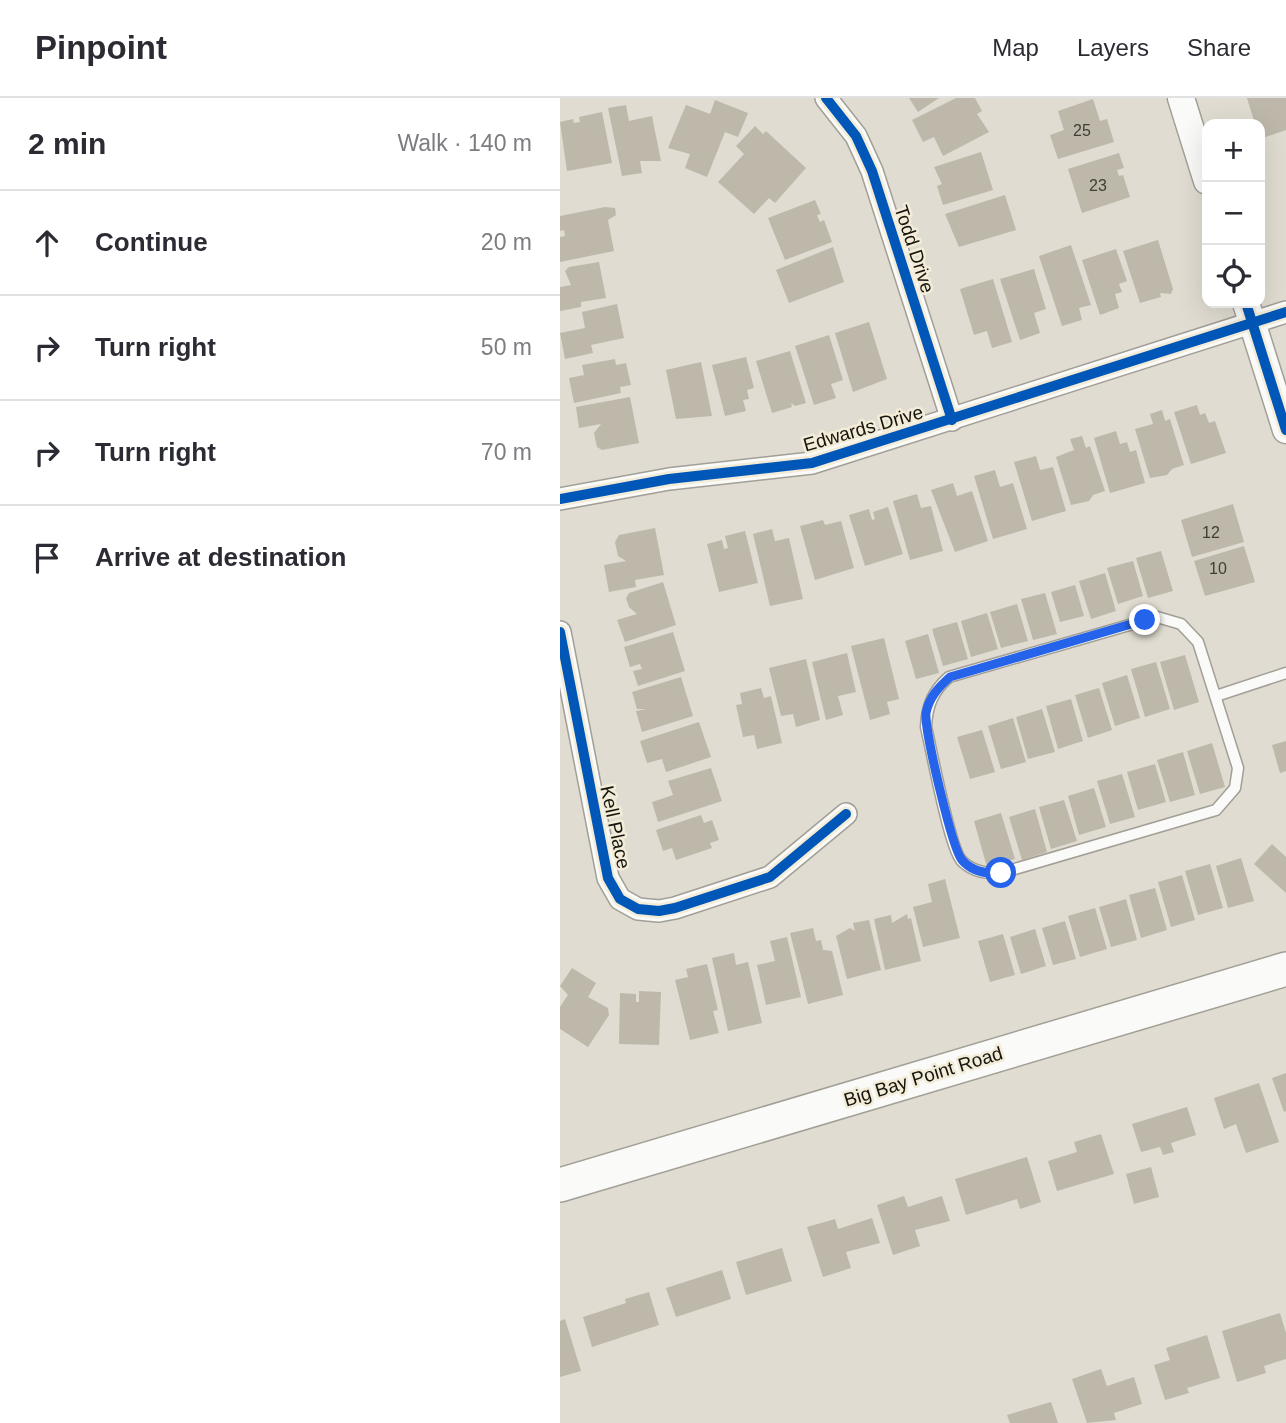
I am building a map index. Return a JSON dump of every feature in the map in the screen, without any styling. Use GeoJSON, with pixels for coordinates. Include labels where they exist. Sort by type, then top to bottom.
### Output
{"type":"FeatureCollection","features":[{"type":"Feature","properties":{"kind":"main road","name":"Big Bay Point Road"},"geometry":{"type":"LineString","coordinates":[[560,1185],[1286,969]]}},
{"type":"Feature","properties":{"kind":"street","name":"Todd Drive"},"geometry":{"type":"LineString","coordinates":[[826,98],[856,136],[872,171],[952,420]]}},
{"type":"Feature","properties":{"kind":"street"},"geometry":{"type":"LineString","coordinates":[[1181,98],[1202,165]]}},
{"type":"Feature","properties":{"kind":"street","name":"Edwards Drive"},"geometry":{"type":"LineString","coordinates":[[560,499],[669,479],[812,463],[952,420],[1250,313],[1286,312]]}},
{"type":"Feature","properties":{"kind":"street"},"geometry":{"type":"LineString","coordinates":[[1250,313],[1286,430]]}},
{"type":"Feature","properties":{"kind":"street","name":"Kell Place"},"geometry":{"type":"LineString","coordinates":[[560,632],[608,878],[620,899],[638,909],[659,911],[770,877],[846,814]]}},
{"type":"Feature","properties":{"kind":"lane"},"geometry":{"type":"LineString","coordinates":[[1157,617],[1181,624],[1191,632],[1198,642],[1216,695],[1238,768],[1236,788],[1216,810],[1001,873],[980,872],[962,860],[956,851],[926,727],[931,699],[950,677],[1157,617]]}},
{"type":"Feature","properties":{"kind":"lane"},"geometry":{"type":"LineString","coordinates":[[1216,695],[1286,673]]}},
{"type":"Feature","properties":{"kind":"building"},"geometry":{"type":"Polygon","coordinates":[[[909,98],[939,98],[918,112],[909,98]]]}},
{"type":"Feature","properties":{"kind":"building"},"geometry":{"type":"Polygon","coordinates":[[[956,98],[975,98],[982,111],[977,114],[989,132],[943,156],[934,137],[923,142],[912,120],[956,98]]]}},
{"type":"Feature","properties":{"kind":"building"},"geometry":{"type":"Polygon","coordinates":[[[1247,98],[1286,98],[1286,130],[1265,137],[1265,119],[1253,119],[1247,98]]]}},
{"type":"Feature","properties":{"kind":"building"},"geometry":{"type":"Polygon","coordinates":[[[1093,99],[1100,121],[1107,119],[1114,142],[1058,159],[1050,135],[1064,130],[1058,111],[1093,99]]]}},
{"type":"Feature","properties":{"kind":"building"},"geometry":{"type":"Polygon","coordinates":[[[715,100],[748,113],[738,137],[725,132],[707,177],[685,168],[690,154],[668,148],[686,105],[710,114],[715,100]]]}},
{"type":"Feature","properties":{"kind":"building"},"geometry":{"type":"Polygon","coordinates":[[[626,105],[629,121],[652,116],[661,161],[640,161],[642,173],[622,176],[608,108],[626,105]]]}},
{"type":"Feature","properties":{"kind":"building"},"geometry":{"type":"Polygon","coordinates":[[[602,112],[612,163],[567,171],[560,122],[573,119],[574,123],[580,122],[579,117],[602,112]]]}},
{"type":"Feature","properties":{"kind":"building"},"geometry":{"type":"Polygon","coordinates":[[[755,126],[763,134],[766,131],[806,168],[775,203],[769,198],[754,214],[718,182],[744,154],[736,146],[755,126]]]}},
{"type":"Feature","properties":{"kind":"building"},"geometry":{"type":"Polygon","coordinates":[[[981,152],[993,190],[943,205],[937,186],[942,184],[934,167],[981,152]]]}},
{"type":"Feature","properties":{"kind":"building"},"geometry":{"type":"Polygon","coordinates":[[[1119,153],[1124,168],[1117,170],[1119,176],[1123,175],[1130,197],[1082,213],[1068,169],[1119,153]]]}},
{"type":"Feature","properties":{"kind":"building"},"geometry":{"type":"Polygon","coordinates":[[[1005,195],[1016,230],[959,247],[945,214],[1005,195]]]}},
{"type":"Feature","properties":{"kind":"building"},"geometry":{"type":"Polygon","coordinates":[[[815,200],[821,214],[817,215],[820,222],[824,220],[832,242],[785,260],[768,218],[815,200]]]}},
{"type":"Feature","properties":{"kind":"building"},"geometry":{"type":"Polygon","coordinates":[[[605,207],[615,208],[616,215],[608,220],[614,251],[560,262],[560,237],[565,236],[564,230],[560,231],[560,216],[605,207]]]}},
{"type":"Feature","properties":{"kind":"building"},"geometry":{"type":"Polygon","coordinates":[[[1158,240],[1173,289],[1171,294],[1160,293],[1161,297],[1140,303],[1123,251],[1158,240]]]}},
{"type":"Feature","properties":{"kind":"building"},"geometry":{"type":"Polygon","coordinates":[[[1071,245],[1091,305],[1079,308],[1082,320],[1062,326],[1039,256],[1071,245]]]}},
{"type":"Feature","properties":{"kind":"building"},"geometry":{"type":"Polygon","coordinates":[[[833,247],[844,282],[789,303],[776,270],[833,247]]]}},
{"type":"Feature","properties":{"kind":"building"},"geometry":{"type":"Polygon","coordinates":[[[1116,249],[1127,281],[1119,284],[1122,292],[1115,294],[1119,308],[1100,315],[1082,260],[1116,249]]]}},
{"type":"Feature","properties":{"kind":"building"},"geometry":{"type":"Polygon","coordinates":[[[599,262],[606,298],[581,302],[581,307],[560,311],[560,287],[571,285],[565,271],[569,267],[599,262]]]}},
{"type":"Feature","properties":{"kind":"building"},"geometry":{"type":"Polygon","coordinates":[[[1034,269],[1046,309],[1034,313],[1040,333],[1020,340],[1000,279],[1034,269]]]}},
{"type":"Feature","properties":{"kind":"building"},"geometry":{"type":"Polygon","coordinates":[[[993,279],[1012,342],[992,348],[987,331],[974,335],[960,289],[993,279]]]}},
{"type":"Feature","properties":{"kind":"building"},"geometry":{"type":"Polygon","coordinates":[[[617,304],[624,338],[591,345],[593,353],[565,359],[560,333],[585,328],[582,312],[617,304]]]}},
{"type":"Feature","properties":{"kind":"building"},"geometry":{"type":"Polygon","coordinates":[[[869,322],[887,379],[853,392],[835,333],[869,322]]]}},
{"type":"Feature","properties":{"kind":"building"},"geometry":{"type":"Polygon","coordinates":[[[829,335],[843,380],[831,384],[836,398],[814,405],[795,346],[829,335]]]}},
{"type":"Feature","properties":{"kind":"building"},"geometry":{"type":"Polygon","coordinates":[[[790,351],[806,403],[795,406],[791,403],[792,407],[772,413],[756,361],[790,351]]]}},
{"type":"Feature","properties":{"kind":"building"},"geometry":{"type":"Polygon","coordinates":[[[746,357],[754,388],[747,390],[749,399],[743,400],[746,411],[725,416],[712,365],[746,357]]]}},
{"type":"Feature","properties":{"kind":"building"},"geometry":{"type":"Polygon","coordinates":[[[615,359],[616,365],[626,363],[631,385],[620,387],[621,393],[574,403],[569,378],[584,375],[582,365],[615,359]]]}},
{"type":"Feature","properties":{"kind":"building"},"geometry":{"type":"Polygon","coordinates":[[[701,362],[712,416],[676,419],[666,370],[701,362]]]}},
{"type":"Feature","properties":{"kind":"building"},"geometry":{"type":"Polygon","coordinates":[[[630,397],[639,443],[602,450],[597,447],[594,433],[601,424],[579,428],[576,407],[630,397]]]}},
{"type":"Feature","properties":{"kind":"building"},"geometry":{"type":"Polygon","coordinates":[[[1197,405],[1200,415],[1205,413],[1209,423],[1215,421],[1226,453],[1191,464],[1174,412],[1197,405]]]}},
{"type":"Feature","properties":{"kind":"building"},"geometry":{"type":"Polygon","coordinates":[[[1162,410],[1165,421],[1170,419],[1184,465],[1172,469],[1167,475],[1150,478],[1135,429],[1153,424],[1150,414],[1162,410]]]}},
{"type":"Feature","properties":{"kind":"building"},"geometry":{"type":"Polygon","coordinates":[[[1116,431],[1120,444],[1127,442],[1130,452],[1136,450],[1145,483],[1110,493],[1094,438],[1116,431]]]}},
{"type":"Feature","properties":{"kind":"building"},"geometry":{"type":"Polygon","coordinates":[[[1082,436],[1086,448],[1090,446],[1105,491],[1093,495],[1089,501],[1071,505],[1056,457],[1074,450],[1070,439],[1082,436]]]}},
{"type":"Feature","properties":{"kind":"building"},"geometry":{"type":"Polygon","coordinates":[[[1036,456],[1040,470],[1053,467],[1066,511],[1032,521],[1014,462],[1036,456]]]}},
{"type":"Feature","properties":{"kind":"building"},"geometry":{"type":"Polygon","coordinates":[[[995,470],[1000,487],[1013,483],[1027,529],[993,539],[974,476],[995,470]]]}},
{"type":"Feature","properties":{"kind":"building"},"geometry":{"type":"Polygon","coordinates":[[[953,483],[957,496],[972,491],[988,541],[955,552],[931,490],[953,483]]]}},
{"type":"Feature","properties":{"kind":"building"},"geometry":{"type":"Polygon","coordinates":[[[917,494],[921,508],[931,506],[943,551],[910,560],[893,501],[917,494]]]}},
{"type":"Feature","properties":{"kind":"building"},"geometry":{"type":"Polygon","coordinates":[[[1233,504],[1244,542],[1192,557],[1181,520],[1233,504]]]}},
{"type":"Feature","properties":{"kind":"building"},"geometry":{"type":"Polygon","coordinates":[[[888,507],[903,554],[865,566],[849,515],[869,509],[872,520],[875,519],[873,512],[888,507]]]}},
{"type":"Feature","properties":{"kind":"building"},"geometry":{"type":"Polygon","coordinates":[[[823,520],[825,525],[841,521],[854,568],[815,580],[800,526],[823,520]]]}},
{"type":"Feature","properties":{"kind":"building"},"geometry":{"type":"Polygon","coordinates":[[[655,528],[664,575],[635,580],[636,587],[609,592],[604,565],[626,561],[618,556],[615,542],[619,535],[655,528]]]}},
{"type":"Feature","properties":{"kind":"building"},"geometry":{"type":"Polygon","coordinates":[[[772,529],[775,541],[789,538],[803,599],[770,606],[753,534],[772,529]]]}},
{"type":"Feature","properties":{"kind":"building"},"geometry":{"type":"Polygon","coordinates":[[[745,531],[758,583],[719,592],[707,544],[722,540],[724,549],[728,548],[725,536],[745,531]]]}},
{"type":"Feature","properties":{"kind":"building"},"geometry":{"type":"Polygon","coordinates":[[[1244,546],[1255,582],[1205,596],[1194,561],[1244,546]]]}},
{"type":"Feature","properties":{"kind":"building"},"geometry":{"type":"Polygon","coordinates":[[[1161,551],[1173,591],[1148,598],[1136,558],[1161,551]]]}},
{"type":"Feature","properties":{"kind":"building"},"geometry":{"type":"Polygon","coordinates":[[[1133,561],[1143,596],[1118,604],[1107,568],[1133,561]]]}},
{"type":"Feature","properties":{"kind":"building"},"geometry":{"type":"Polygon","coordinates":[[[1105,573],[1116,611],[1091,619],[1079,581],[1105,573]]]}},
{"type":"Feature","properties":{"kind":"building"},"geometry":{"type":"Polygon","coordinates":[[[663,582],[676,625],[625,642],[617,620],[637,614],[629,607],[626,598],[629,593],[663,582]]]}},
{"type":"Feature","properties":{"kind":"building"},"geometry":{"type":"Polygon","coordinates":[[[1075,585],[1084,616],[1060,622],[1051,592],[1075,585]]]}},
{"type":"Feature","properties":{"kind":"building"},"geometry":{"type":"Polygon","coordinates":[[[1045,593],[1057,634],[1033,640],[1021,599],[1045,593]]]}},
{"type":"Feature","properties":{"kind":"building"},"geometry":{"type":"Polygon","coordinates":[[[1017,604],[1028,641],[1001,648],[990,612],[1017,604]]]}},
{"type":"Feature","properties":{"kind":"building"},"geometry":{"type":"Polygon","coordinates":[[[987,613],[998,649],[971,657],[961,621],[987,613]]]}},
{"type":"Feature","properties":{"kind":"building"},"geometry":{"type":"Polygon","coordinates":[[[957,622],[968,659],[943,666],[932,629],[957,622]]]}},
{"type":"Feature","properties":{"kind":"building"},"geometry":{"type":"Polygon","coordinates":[[[673,632],[685,671],[638,686],[633,671],[642,669],[640,664],[630,667],[624,647],[673,632]]]}},
{"type":"Feature","properties":{"kind":"building"},"geometry":{"type":"Polygon","coordinates":[[[928,634],[939,673],[916,679],[905,641],[928,634]]]}},
{"type":"Feature","properties":{"kind":"building"},"geometry":{"type":"Polygon","coordinates":[[[884,638],[899,699],[887,702],[890,714],[870,720],[851,646],[884,638]]]}},
{"type":"Feature","properties":{"kind":"building"},"geometry":{"type":"Polygon","coordinates":[[[847,653],[856,692],[838,696],[843,715],[826,720],[812,662],[847,653]]]}},
{"type":"Feature","properties":{"kind":"building"},"geometry":{"type":"Polygon","coordinates":[[[1185,655],[1199,702],[1174,710],[1160,662],[1185,655]]]}},
{"type":"Feature","properties":{"kind":"building"},"geometry":{"type":"Polygon","coordinates":[[[806,659],[820,720],[796,727],[793,714],[781,716],[769,668],[806,659]]]}},
{"type":"Feature","properties":{"kind":"building"},"geometry":{"type":"Polygon","coordinates":[[[1156,662],[1170,709],[1145,717],[1131,669],[1156,662]]]}},
{"type":"Feature","properties":{"kind":"building"},"geometry":{"type":"Polygon","coordinates":[[[1127,675],[1140,718],[1115,726],[1102,683],[1127,675]]]}},
{"type":"Feature","properties":{"kind":"building"},"geometry":{"type":"Polygon","coordinates":[[[681,677],[693,716],[642,732],[636,711],[646,709],[637,709],[632,692],[681,677]]]}},
{"type":"Feature","properties":{"kind":"building"},"geometry":{"type":"Polygon","coordinates":[[[761,688],[764,698],[771,696],[782,743],[757,749],[754,735],[743,737],[736,705],[742,704],[740,693],[761,688]]]}},
{"type":"Feature","properties":{"kind":"building"},"geometry":{"type":"Polygon","coordinates":[[[1099,688],[1112,730],[1088,738],[1075,695],[1099,688]]]}},
{"type":"Feature","properties":{"kind":"building"},"geometry":{"type":"Polygon","coordinates":[[[1071,699],[1083,741],[1058,749],[1046,706],[1071,699]]]}},
{"type":"Feature","properties":{"kind":"building"},"geometry":{"type":"Polygon","coordinates":[[[1042,709],[1055,752],[1028,759],[1016,717],[1042,709]]]}},
{"type":"Feature","properties":{"kind":"building"},"geometry":{"type":"Polygon","coordinates":[[[1013,718],[1026,762],[1001,769],[988,726],[1013,718]]]}},
{"type":"Feature","properties":{"kind":"building"},"geometry":{"type":"Polygon","coordinates":[[[699,722],[711,757],[666,772],[662,759],[647,763],[640,741],[699,722]]]}},
{"type":"Feature","properties":{"kind":"building"},"geometry":{"type":"Polygon","coordinates":[[[982,730],[995,772],[970,779],[957,737],[982,730]]]}},
{"type":"Feature","properties":{"kind":"building"},"geometry":{"type":"Polygon","coordinates":[[[1286,741],[1286,771],[1280,773],[1272,745],[1286,741]]]}},
{"type":"Feature","properties":{"kind":"building"},"geometry":{"type":"Polygon","coordinates":[[[1212,743],[1225,787],[1200,794],[1187,751],[1212,743]]]}},
{"type":"Feature","properties":{"kind":"building"},"geometry":{"type":"Polygon","coordinates":[[[1183,752],[1195,795],[1170,802],[1157,760],[1183,752]]]}},
{"type":"Feature","properties":{"kind":"building"},"geometry":{"type":"Polygon","coordinates":[[[1155,764],[1166,802],[1138,810],[1127,772],[1155,764]]]}},
{"type":"Feature","properties":{"kind":"building"},"geometry":{"type":"Polygon","coordinates":[[[711,768],[722,801],[658,822],[652,802],[673,795],[668,781],[711,768]]]}},
{"type":"Feature","properties":{"kind":"building"},"geometry":{"type":"Polygon","coordinates":[[[1122,774],[1135,817],[1110,824],[1097,781],[1122,774]]]}},
{"type":"Feature","properties":{"kind":"building"},"geometry":{"type":"Polygon","coordinates":[[[1094,788],[1106,827],[1079,835],[1068,796],[1094,788]]]}},
{"type":"Feature","properties":{"kind":"building"},"geometry":{"type":"Polygon","coordinates":[[[1064,800],[1077,841],[1051,849],[1039,807],[1064,800]]]}},
{"type":"Feature","properties":{"kind":"building"},"geometry":{"type":"Polygon","coordinates":[[[1035,809],[1047,852],[1022,860],[1009,817],[1035,809]]]}},
{"type":"Feature","properties":{"kind":"building"},"geometry":{"type":"Polygon","coordinates":[[[1001,813],[1015,859],[987,867],[974,821],[1001,813]]]}},
{"type":"Feature","properties":{"kind":"building"},"geometry":{"type":"Polygon","coordinates":[[[701,815],[704,823],[712,820],[719,840],[710,843],[712,848],[676,860],[672,848],[663,851],[656,830],[701,815]]]}},
{"type":"Feature","properties":{"kind":"building"},"geometry":{"type":"Polygon","coordinates":[[[1272,844],[1286,857],[1286,893],[1254,864],[1272,844]]]}},
{"type":"Feature","properties":{"kind":"building"},"geometry":{"type":"Polygon","coordinates":[[[1241,858],[1254,901],[1228,908],[1216,866],[1241,858]]]}},
{"type":"Feature","properties":{"kind":"building"},"geometry":{"type":"Polygon","coordinates":[[[1210,864],[1223,908],[1198,915],[1185,871],[1210,864]]]}},
{"type":"Feature","properties":{"kind":"building"},"geometry":{"type":"Polygon","coordinates":[[[1182,875],[1195,920],[1171,927],[1158,882],[1182,875]]]}},
{"type":"Feature","properties":{"kind":"building"},"geometry":{"type":"Polygon","coordinates":[[[945,879],[960,938],[923,947],[913,907],[932,902],[928,884],[945,879]]]}},
{"type":"Feature","properties":{"kind":"building"},"geometry":{"type":"Polygon","coordinates":[[[1155,888],[1167,930],[1141,938],[1129,895],[1155,888]]]}},
{"type":"Feature","properties":{"kind":"building"},"geometry":{"type":"Polygon","coordinates":[[[1126,899],[1137,940],[1111,947],[1099,907],[1126,899]]]}},
{"type":"Feature","properties":{"kind":"building"},"geometry":{"type":"Polygon","coordinates":[[[1095,908],[1107,949],[1080,957],[1068,916],[1095,908]]]}},
{"type":"Feature","properties":{"kind":"building"},"geometry":{"type":"Polygon","coordinates":[[[907,914],[908,919],[911,918],[921,961],[885,970],[874,919],[891,915],[892,923],[907,914]]]}},
{"type":"Feature","properties":{"kind":"building"},"geometry":{"type":"Polygon","coordinates":[[[869,920],[881,970],[847,979],[836,936],[850,928],[855,931],[853,923],[869,920]]]}},
{"type":"Feature","properties":{"kind":"building"},"geometry":{"type":"Polygon","coordinates":[[[1065,921],[1076,959],[1053,965],[1042,928],[1065,921]]]}},
{"type":"Feature","properties":{"kind":"building"},"geometry":{"type":"Polygon","coordinates":[[[813,928],[816,941],[821,940],[823,950],[832,951],[843,995],[808,1004],[790,933],[813,928]]]}},
{"type":"Feature","properties":{"kind":"building"},"geometry":{"type":"Polygon","coordinates":[[[1035,929],[1046,966],[1021,974],[1010,937],[1035,929]]]}},
{"type":"Feature","properties":{"kind":"building"},"geometry":{"type":"Polygon","coordinates":[[[1003,934],[1015,975],[990,982],[978,941],[1003,934]]]}},
{"type":"Feature","properties":{"kind":"building"},"geometry":{"type":"Polygon","coordinates":[[[787,937],[801,997],[766,1005],[757,965],[775,961],[770,941],[787,937]]]}},
{"type":"Feature","properties":{"kind":"building"},"geometry":{"type":"Polygon","coordinates":[[[734,953],[736,965],[748,962],[762,1023],[728,1031],[712,958],[734,953]]]}},
{"type":"Feature","properties":{"kind":"building"},"geometry":{"type":"Polygon","coordinates":[[[707,964],[718,1010],[713,1011],[719,1033],[690,1040],[675,980],[688,977],[686,969],[707,964]]]}},
{"type":"Feature","properties":{"kind":"building"},"geometry":{"type":"Polygon","coordinates":[[[572,968],[596,983],[588,997],[608,1008],[609,1015],[588,1047],[560,1029],[560,1007],[568,995],[560,986],[572,968]]]}},
{"type":"Feature","properties":{"kind":"building"},"geometry":{"type":"Polygon","coordinates":[[[639,991],[661,992],[659,1045],[619,1044],[620,993],[636,994],[636,1002],[639,1002],[639,991]]]}},
{"type":"Feature","properties":{"kind":"building"},"geometry":{"type":"Polygon","coordinates":[[[1286,1073],[1286,1111],[1284,1112],[1272,1078],[1286,1073]]]}},
{"type":"Feature","properties":{"kind":"building"},"geometry":{"type":"Polygon","coordinates":[[[1259,1083],[1279,1142],[1246,1153],[1236,1124],[1224,1129],[1214,1098],[1259,1083]]]}},
{"type":"Feature","properties":{"kind":"building"},"geometry":{"type":"Polygon","coordinates":[[[1187,1107],[1196,1135],[1171,1143],[1174,1152],[1163,1155],[1160,1147],[1141,1152],[1132,1124],[1187,1107]]]}},
{"type":"Feature","properties":{"kind":"building"},"geometry":{"type":"Polygon","coordinates":[[[1101,1134],[1114,1174],[1057,1191],[1048,1161],[1077,1152],[1074,1142],[1101,1134]]]}},
{"type":"Feature","properties":{"kind":"building"},"geometry":{"type":"Polygon","coordinates":[[[1027,1157],[1041,1202],[1020,1209],[1017,1199],[966,1215],[955,1179],[1027,1157]]]}},
{"type":"Feature","properties":{"kind":"building"},"geometry":{"type":"Polygon","coordinates":[[[1151,1167],[1159,1197],[1134,1204],[1126,1174],[1151,1167]]]}},
{"type":"Feature","properties":{"kind":"building"},"geometry":{"type":"Polygon","coordinates":[[[904,1196],[908,1207],[942,1196],[950,1221],[915,1230],[920,1246],[893,1255],[877,1205],[904,1196]]]}},
{"type":"Feature","properties":{"kind":"building"},"geometry":{"type":"Polygon","coordinates":[[[872,1218],[880,1243],[846,1252],[851,1268],[823,1277],[807,1227],[835,1219],[838,1229],[872,1218]]]}},
{"type":"Feature","properties":{"kind":"building"},"geometry":{"type":"Polygon","coordinates":[[[782,1248],[792,1281],[746,1295],[736,1262],[782,1248]]]}},
{"type":"Feature","properties":{"kind":"building"},"geometry":{"type":"Polygon","coordinates":[[[722,1270],[731,1299],[676,1317],[666,1288],[722,1270]]]}},
{"type":"Feature","properties":{"kind":"building"},"geometry":{"type":"Polygon","coordinates":[[[649,1292],[659,1325],[592,1347],[583,1317],[626,1303],[625,1299],[649,1292]]]}},
{"type":"Feature","properties":{"kind":"building"},"geometry":{"type":"Polygon","coordinates":[[[1280,1313],[1286,1333],[1286,1359],[1264,1366],[1266,1373],[1237,1382],[1222,1331],[1280,1313]]]}},
{"type":"Feature","properties":{"kind":"building"},"geometry":{"type":"Polygon","coordinates":[[[565,1319],[581,1371],[560,1377],[560,1321],[565,1319]]]}},
{"type":"Feature","properties":{"kind":"building"},"geometry":{"type":"Polygon","coordinates":[[[1207,1335],[1220,1378],[1187,1388],[1189,1393],[1165,1400],[1154,1365],[1170,1360],[1166,1348],[1207,1335]]]}},
{"type":"Feature","properties":{"kind":"building"},"geometry":{"type":"Polygon","coordinates":[[[1101,1369],[1107,1386],[1134,1377],[1142,1404],[1114,1413],[1116,1420],[1087,1423],[1072,1379],[1101,1369]]]}},
{"type":"Feature","properties":{"kind":"building"},"geometry":{"type":"Polygon","coordinates":[[[1051,1402],[1058,1423],[1010,1423],[1007,1415],[1051,1402]]]}},
{"type":"Feature","properties":{"kind":"cycle path"},"geometry":{"type":"LineString","coordinates":[[826,98],[856,136],[872,171],[952,420]]}},
{"type":"Feature","properties":{"kind":"cycle path"},"geometry":{"type":"LineString","coordinates":[[1248,308],[1286,430]]}},
{"type":"Feature","properties":{"kind":"cycle path"},"geometry":{"type":"LineString","coordinates":[[560,499],[669,479],[812,463],[1286,312]]}},
{"type":"Feature","properties":{"kind":"cycle path"},"geometry":{"type":"LineString","coordinates":[[560,632],[608,878],[620,899],[638,909],[659,911],[770,877],[846,814]]}},
{"type":"Feature","properties":{"kind":"route"},"geometry":{"type":"LineString","coordinates":[[1001,873],[980,872],[970,867],[956,851],[926,727],[926,712],[931,699],[950,677],[1145,620]]}}]}
